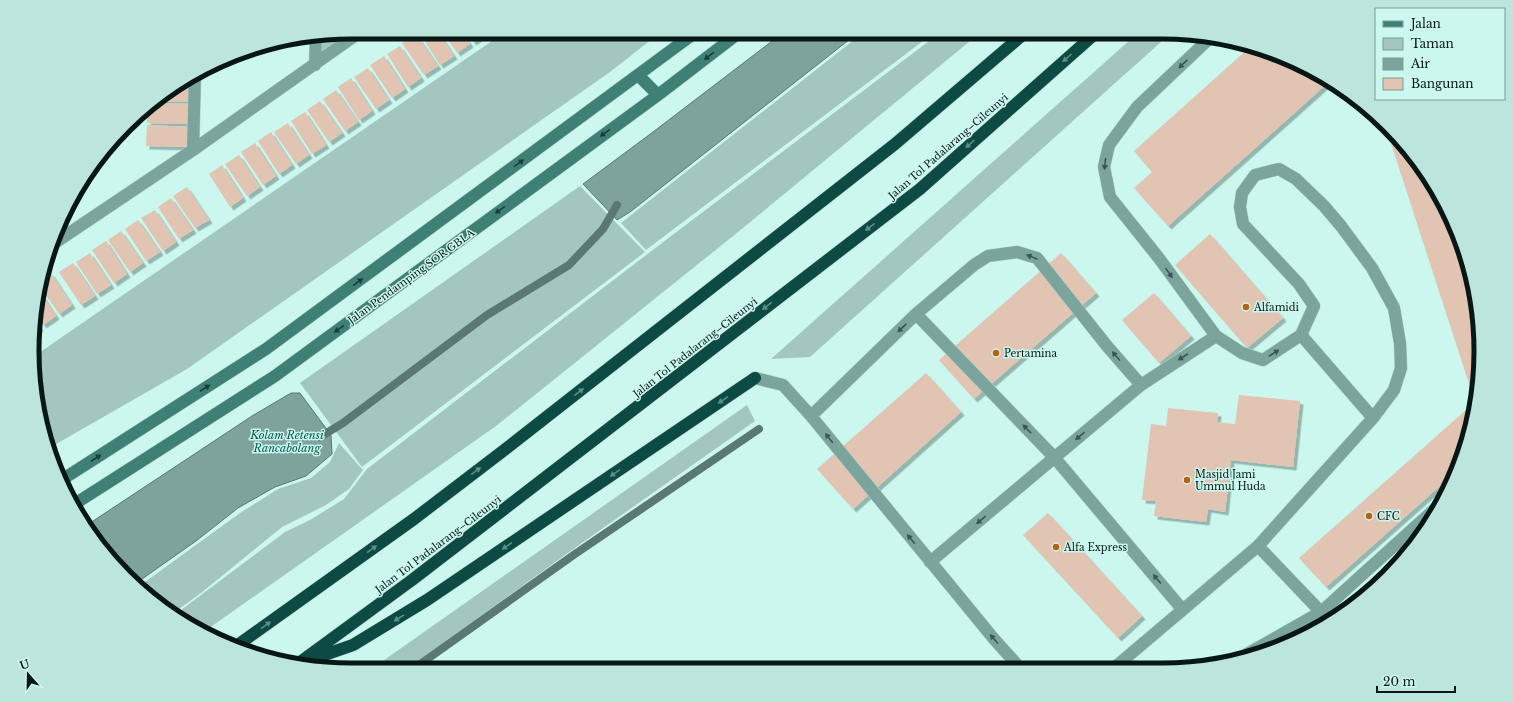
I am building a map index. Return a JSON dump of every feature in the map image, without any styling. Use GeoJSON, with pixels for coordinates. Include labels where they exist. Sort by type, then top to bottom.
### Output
{"type":"FeatureCollection","features":[{"type":"Feature","properties":{"kind":"highway"},"geometry":{"type":"LineString","coordinates":[[242,643],[414,519],[515,441],[895,144],[1018,39]]}},
{"type":"Feature","properties":{"kind":"highway","name":"Jalan Tol Padalarang–Cileunyi"},"geometry":{"type":"LineString","coordinates":[[303,659],[412,580],[920,189],[1088,39]]}},
{"type":"Feature","properties":{"kind":"highway"},"geometry":{"type":"LineString","coordinates":[[307,656],[327,654],[353,645],[392,622],[427,600],[755,378]]}},
{"type":"Feature","properties":{"kind":"street"},"geometry":{"type":"LineString","coordinates":[[60,239],[193,150],[350,39]]}},
{"type":"Feature","properties":{"kind":"street"},"geometry":{"type":"LineString","coordinates":[[66,477],[266,349],[687,39]]}},
{"type":"Feature","properties":{"kind":"street","name":"Jalan Pendamping SOR GBLA"},"geometry":{"type":"LineString","coordinates":[[78,502],[275,376],[658,95],[731,39]]}},
{"type":"Feature","properties":{"kind":"street"},"geometry":{"type":"LineString","coordinates":[[315,65],[316,41]]}},
{"type":"Feature","properties":{"kind":"street"},"geometry":{"type":"LineString","coordinates":[[1120,663],[1258,546],[1373,418],[1394,390],[1401,368],[1400,343],[1394,308],[1372,268],[1324,206],[1296,179],[1279,169],[1255,174],[1242,193],[1240,207],[1243,224],[1299,284],[1314,306],[1301,335],[1263,360],[1242,353],[1216,336],[1158,257],[1110,197],[1104,167],[1109,145],[1137,108],[1205,42]]}},
{"type":"Feature","properties":{"kind":"street"},"geometry":{"type":"LineString","coordinates":[[638,75],[658,95]]}},
{"type":"Feature","properties":{"kind":"street"},"geometry":{"type":"LineString","coordinates":[[193,150],[195,81]]}},
{"type":"Feature","properties":{"kind":"street"},"geometry":{"type":"LineString","coordinates":[[811,416],[916,314],[974,265],[988,256],[1017,252],[1037,258],[1107,346],[1141,385]]}},
{"type":"Feature","properties":{"kind":"street"},"geometry":{"type":"LineString","coordinates":[[916,314],[1054,457],[1182,609]]}},
{"type":"Feature","properties":{"kind":"street"},"geometry":{"type":"LineString","coordinates":[[1301,335],[1373,418]]}},
{"type":"Feature","properties":{"kind":"street"},"geometry":{"type":"LineString","coordinates":[[930,562],[1141,385],[1216,336]]}},
{"type":"Feature","properties":{"kind":"street"},"geometry":{"type":"LineString","coordinates":[[755,378],[783,385],[811,416],[930,562],[1016,663]]}},
{"type":"Feature","properties":{"kind":"street"},"geometry":{"type":"LineString","coordinates":[[1260,647],[1321,612],[1425,518]]}},
{"type":"Feature","properties":{"kind":"street"},"geometry":{"type":"LineString","coordinates":[[1258,546],[1321,612]]}},
{"type":"Feature","properties":{"kind":"green space"},"geometry":{"type":"Polygon","coordinates":[[[495,39],[652,39],[610,72],[187,369],[54,445],[45,412],[39,353],[495,39]]]}},
{"type":"Feature","properties":{"kind":"green space"},"geometry":{"type":"Polygon","coordinates":[[[855,39],[926,39],[646,250],[621,223],[855,39]]]}},
{"type":"Feature","properties":{"kind":"green space"},"geometry":{"type":"Polygon","coordinates":[[[932,39],[972,39],[743,228],[496,426],[209,629],[180,611],[285,532],[310,520],[344,499],[367,469],[650,252],[932,39]]]}},
{"type":"Feature","properties":{"kind":"green space"},"geometry":{"type":"Polygon","coordinates":[[[1131,39],[1164,39],[810,357],[771,359],[1131,39]]]}},
{"type":"Feature","properties":{"kind":"green space"},"geometry":{"type":"Polygon","coordinates":[[[341,40],[320,55],[321,41],[341,40]]]}},
{"type":"Feature","properties":{"kind":"green space"},"geometry":{"type":"Polygon","coordinates":[[[580,186],[645,252],[362,467],[300,383],[580,186]]]}},
{"type":"Feature","properties":{"kind":"green space"},"geometry":{"type":"Polygon","coordinates":[[[747,405],[755,421],[579,545],[416,663],[380,663],[747,405]]]}},
{"type":"Feature","properties":{"kind":"green space"},"geometry":{"type":"Polygon","coordinates":[[[339,443],[363,470],[349,489],[326,505],[282,527],[178,610],[161,599],[143,584],[240,513],[278,489],[311,478],[330,462],[339,443]]]}},
{"type":"Feature","properties":{"kind":"water"},"geometry":{"type":"Polygon","coordinates":[[[775,39],[850,39],[630,212],[617,220],[583,184],[775,39]]]}},
{"type":"Feature","properties":{"kind":"water","name":"Kolam Retensi Rancabolang"},"geometry":{"type":"Polygon","coordinates":[[[291,393],[300,393],[331,435],[332,454],[306,476],[275,487],[238,508],[196,541],[139,581],[116,557],[91,522],[252,416],[291,393]]]}},
{"type":"Feature","properties":{"kind":"building"},"geometry":{"type":"Polygon","coordinates":[[[408,39],[419,39],[438,66],[424,75],[402,43],[408,39]]]}},
{"type":"Feature","properties":{"kind":"building"},"geometry":{"type":"Polygon","coordinates":[[[423,39],[443,39],[454,56],[440,65],[423,39]]]}},
{"type":"Feature","properties":{"kind":"building"},"geometry":{"type":"Polygon","coordinates":[[[448,39],[467,39],[470,44],[457,53],[448,39]]]}},
{"type":"Feature","properties":{"kind":"building"},"geometry":{"type":"Polygon","coordinates":[[[400,46],[421,78],[408,87],[387,54],[400,46]]]}},
{"type":"Feature","properties":{"kind":"building"},"geometry":{"type":"Polygon","coordinates":[[[1246,51],[1300,71],[1325,86],[1168,226],[1134,188],[1152,172],[1134,151],[1246,51]]]}},
{"type":"Feature","properties":{"kind":"building"},"geometry":{"type":"Polygon","coordinates":[[[384,56],[405,89],[392,98],[370,65],[384,56]]]}},
{"type":"Feature","properties":{"kind":"building"},"geometry":{"type":"Polygon","coordinates":[[[368,68],[389,100],[376,109],[354,77],[368,68]]]}},
{"type":"Feature","properties":{"kind":"building"},"geometry":{"type":"Polygon","coordinates":[[[351,78],[372,111],[359,120],[338,87],[351,78]]]}},
{"type":"Feature","properties":{"kind":"building"},"geometry":{"type":"Polygon","coordinates":[[[189,85],[188,102],[164,101],[189,85]]]}},
{"type":"Feature","properties":{"kind":"building"},"geometry":{"type":"Polygon","coordinates":[[[336,90],[358,122],[345,131],[323,99],[336,90]]]}},
{"type":"Feature","properties":{"kind":"building"},"geometry":{"type":"Polygon","coordinates":[[[320,101],[342,133],[329,142],[307,110],[320,101]]]}},
{"type":"Feature","properties":{"kind":"building"},"geometry":{"type":"Polygon","coordinates":[[[161,103],[191,104],[190,124],[147,123],[148,114],[161,103]]]}},
{"type":"Feature","properties":{"kind":"building"},"geometry":{"type":"Polygon","coordinates":[[[305,112],[326,145],[312,154],[291,121],[305,112]]]}},
{"type":"Feature","properties":{"kind":"building"},"geometry":{"type":"Polygon","coordinates":[[[288,123],[309,155],[296,164],[274,132],[288,123]]]}},
{"type":"Feature","properties":{"kind":"building"},"geometry":{"type":"Polygon","coordinates":[[[147,125],[190,127],[189,147],[146,146],[147,125]]]}},
{"type":"Feature","properties":{"kind":"building"},"geometry":{"type":"Polygon","coordinates":[[[271,132],[292,165],[279,174],[258,141],[271,132]]]}},
{"type":"Feature","properties":{"kind":"building"},"geometry":{"type":"Polygon","coordinates":[[[1389,136],[1410,161],[1432,195],[1442,213],[1457,251],[1468,290],[1471,310],[1474,351],[1471,390],[1389,136]]]}},
{"type":"Feature","properties":{"kind":"building"},"geometry":{"type":"Polygon","coordinates":[[[255,143],[276,176],[263,185],[241,152],[255,143]]]}},
{"type":"Feature","properties":{"kind":"building"},"geometry":{"type":"Polygon","coordinates":[[[239,155],[260,187],[247,196],[225,164],[239,155]]]}},
{"type":"Feature","properties":{"kind":"building"},"geometry":{"type":"Polygon","coordinates":[[[222,165],[243,198],[230,207],[209,174],[222,165]]]}},
{"type":"Feature","properties":{"kind":"building"},"geometry":{"type":"Polygon","coordinates":[[[187,187],[209,220],[195,228],[173,196],[187,187]]]}},
{"type":"Feature","properties":{"kind":"building"},"geometry":{"type":"Polygon","coordinates":[[[171,198],[193,230],[179,239],[158,207],[171,198]]]}},
{"type":"Feature","properties":{"kind":"building"},"geometry":{"type":"Polygon","coordinates":[[[155,210],[176,242],[163,251],[141,218],[155,210]]]}},
{"type":"Feature","properties":{"kind":"building"},"geometry":{"type":"Polygon","coordinates":[[[138,220],[160,252],[146,261],[125,229],[138,220]]]}},
{"type":"Feature","properties":{"kind":"building"},"geometry":{"type":"Polygon","coordinates":[[[121,231],[143,263],[130,272],[108,240],[121,231]]]}},
{"type":"Feature","properties":{"kind":"building"},"geometry":{"type":"Polygon","coordinates":[[[1210,234],[1283,318],[1247,348],[1175,265],[1210,234]]]}},
{"type":"Feature","properties":{"kind":"building"},"geometry":{"type":"Polygon","coordinates":[[[106,241],[127,274],[114,283],[92,250],[106,241]]]}},
{"type":"Feature","properties":{"kind":"building"},"geometry":{"type":"Polygon","coordinates":[[[90,253],[111,285],[97,294],[76,262],[90,253]]]}},
{"type":"Feature","properties":{"kind":"building"},"geometry":{"type":"Polygon","coordinates":[[[1061,253],[1096,293],[974,399],[939,360],[1061,253]]]}},
{"type":"Feature","properties":{"kind":"building"},"geometry":{"type":"Polygon","coordinates":[[[73,263],[95,296],[81,305],[59,272],[73,263]]]}},
{"type":"Feature","properties":{"kind":"building"},"geometry":{"type":"Polygon","coordinates":[[[51,273],[72,305],[59,314],[45,293],[49,274],[51,273]]]}},
{"type":"Feature","properties":{"kind":"building"},"geometry":{"type":"Polygon","coordinates":[[[1154,293],[1191,336],[1159,363],[1122,320],[1154,293]]]}},
{"type":"Feature","properties":{"kind":"building"},"geometry":{"type":"Polygon","coordinates":[[[44,298],[56,316],[43,325],[41,322],[44,298]]]}},
{"type":"Feature","properties":{"kind":"building"},"geometry":{"type":"Polygon","coordinates":[[[926,373],[961,412],[853,509],[817,469],[926,373]]]}},
{"type":"Feature","properties":{"kind":"building","name":"Masjid Jami Ummul Huda"},"geometry":{"type":"Polygon","coordinates":[[[1239,395],[1300,401],[1293,467],[1231,460],[1225,512],[1208,509],[1206,522],[1154,516],[1156,501],[1142,500],[1151,424],[1166,426],[1168,408],[1218,413],[1217,422],[1235,424],[1239,395]]]}},
{"type":"Feature","properties":{"kind":"building"},"geometry":{"type":"Polygon","coordinates":[[[1469,407],[1457,451],[1445,481],[1326,587],[1299,558],[1469,407]]]}},
{"type":"Feature","properties":{"kind":"building"},"geometry":{"type":"Polygon","coordinates":[[[1048,513],[1142,616],[1118,638],[1023,535],[1048,513]]]}},
{"type":"Feature","properties":{"kind":"waterway"},"geometry":{"type":"LineString","coordinates":[[320,437],[343,423],[487,315],[569,265],[603,229],[617,205]]}},
{"type":"Feature","properties":{"kind":"waterway"},"geometry":{"type":"LineString","coordinates":[[422,663],[575,554],[759,429]]}},
{"type":"Feature","properties":{"kind":"place","name":"Alfamidi"},"geometry":{"type":"Point","coordinates":[1246,307]}},
{"type":"Feature","properties":{"kind":"place","name":"Pertamina"},"geometry":{"type":"Point","coordinates":[996,353]}},
{"type":"Feature","properties":{"kind":"place","name":"Masjid Jami Ummul Huda"},"geometry":{"type":"Point","coordinates":[1187,480]}},
{"type":"Feature","properties":{"kind":"place","name":"CFC"},"geometry":{"type":"Point","coordinates":[1369,516]}},
{"type":"Feature","properties":{"kind":"place","name":"Alfa Express"},"geometry":{"type":"Point","coordinates":[1056,547]}}]}
